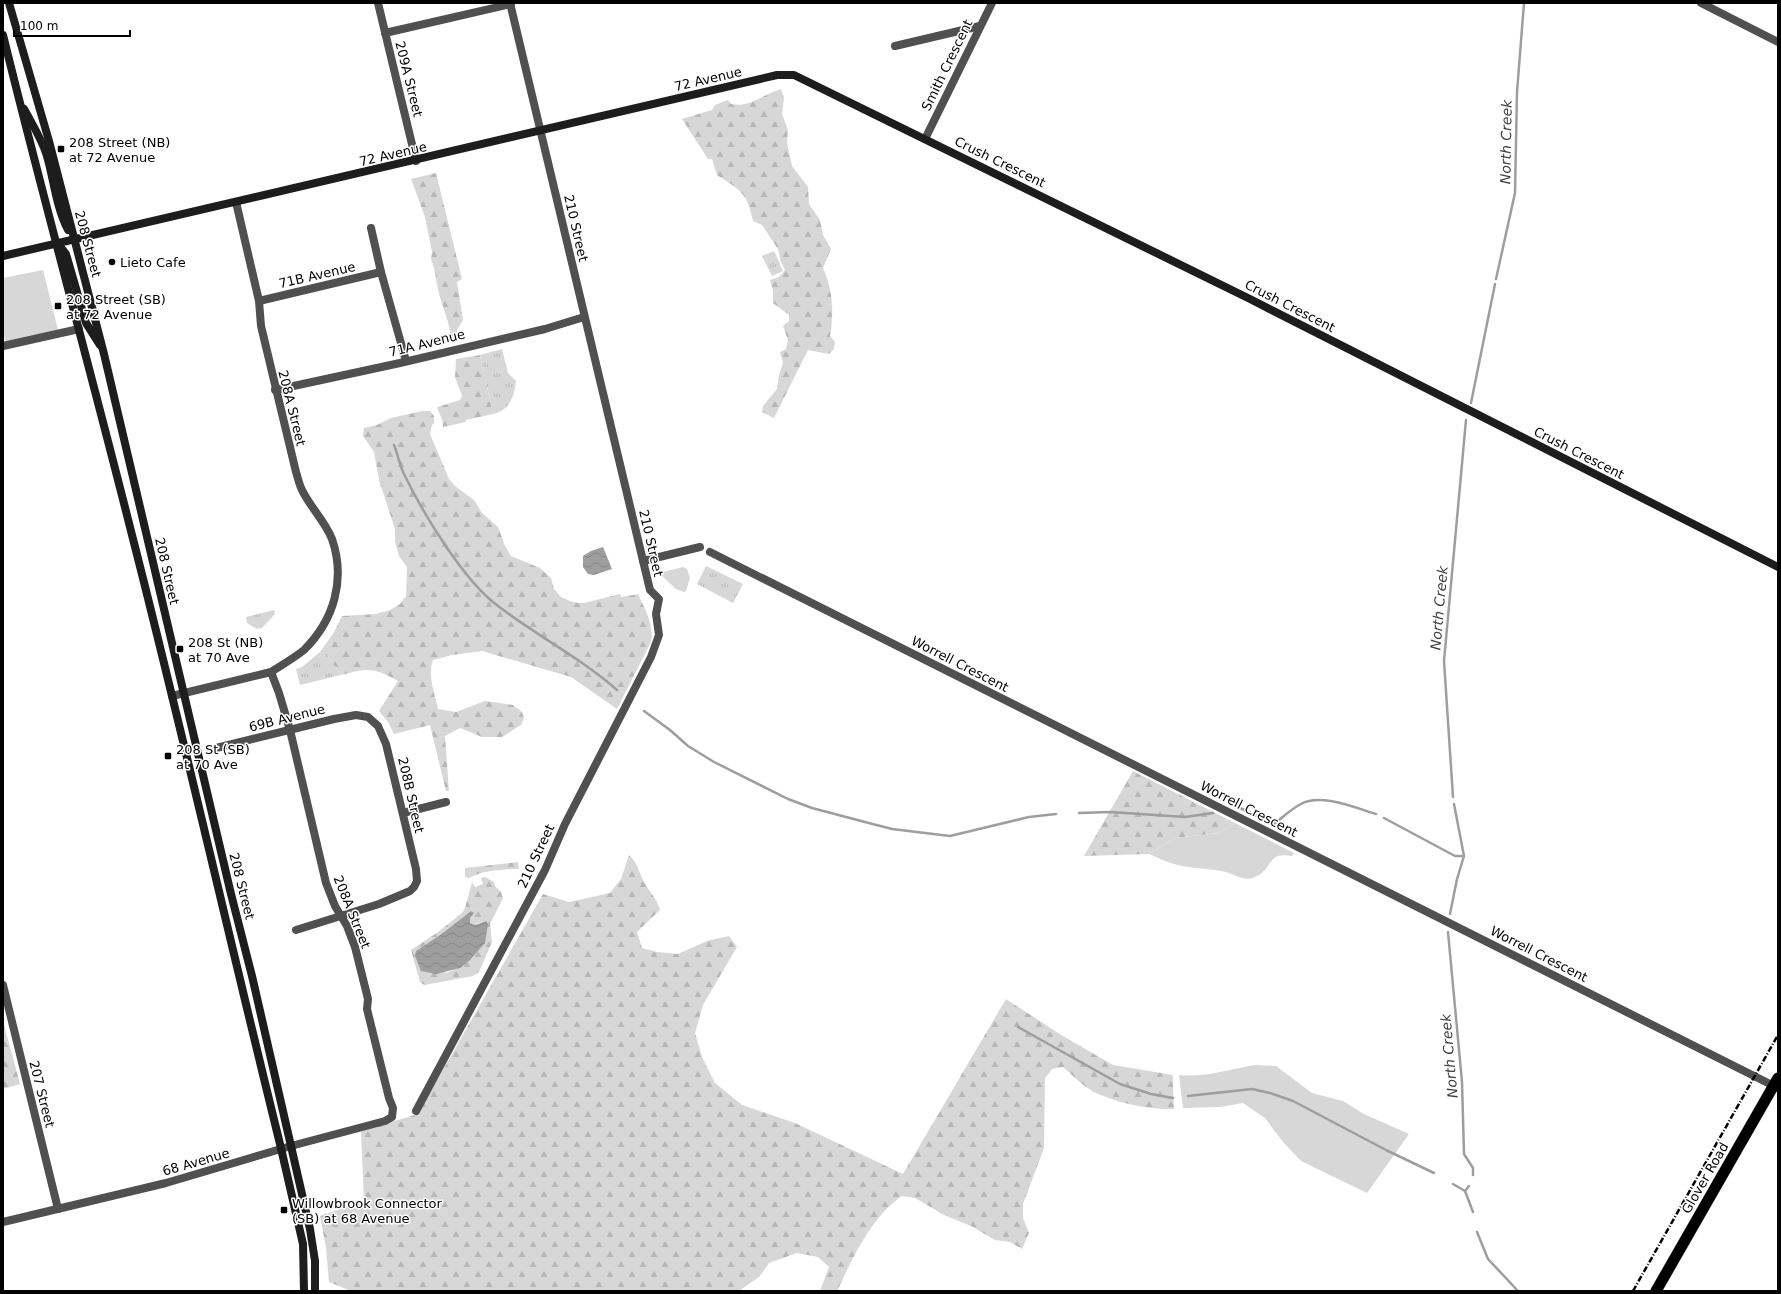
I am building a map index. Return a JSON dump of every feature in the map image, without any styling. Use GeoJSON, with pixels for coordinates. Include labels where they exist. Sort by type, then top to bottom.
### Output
{"type":"FeatureCollection","features":[{"type":"Feature","properties":{"kind":"highway","name":"Glover Road"},"geometry":{"type":"LineString","coordinates":[[1656,1291],[1777,1084]]}},
{"type":"Feature","properties":{"kind":"main road","name":"208 Street"},"geometry":{"type":"LineString","coordinates":[[9,3],[49,141],[104,354],[314,1247],[315,1291]]}},
{"type":"Feature","properties":{"kind":"main road","name":"208 Street"},"geometry":{"type":"LineString","coordinates":[[3,35],[55,244],[80,329],[172,696],[281,1150],[303,1244],[304,1291]]}},
{"type":"Feature","properties":{"kind":"main road","name":"72 Avenue"},"geometry":{"type":"LineString","coordinates":[[3,256],[777,75],[788,74]]}},
{"type":"Feature","properties":{"kind":"main road","name":"Crush Crescent"},"geometry":{"type":"LineString","coordinates":[[788,74],[800,77],[1255,302],[1778,567]]}},
{"type":"Feature","properties":{"kind":"main road"},"geometry":{"type":"LineString","coordinates":[[19,101],[47,154],[62,219],[74,239]]}},
{"type":"Feature","properties":{"kind":"main road"},"geometry":{"type":"LineString","coordinates":[[55,244],[66,254],[86,323],[104,354]]}},
{"type":"Feature","properties":{"kind":"street","name":"209A Street"},"geometry":{"type":"LineString","coordinates":[[378,3],[416,160]]}},
{"type":"Feature","properties":{"kind":"street"},"geometry":{"type":"LineString","coordinates":[[385,33],[511,3]]}},
{"type":"Feature","properties":{"kind":"street","name":"210 Street"},"geometry":{"type":"LineString","coordinates":[[416,1111],[545,870],[565,824],[656,647],[659,635],[656,614],[659,599],[650,590],[584,317],[511,3]]}},
{"type":"Feature","properties":{"kind":"street","name":"Smith Crescent"},"geometry":{"type":"LineString","coordinates":[[925,139],[992,3]]}},
{"type":"Feature","properties":{"kind":"street"},"geometry":{"type":"LineString","coordinates":[[1700,3],[1778,42]]}},
{"type":"Feature","properties":{"kind":"street"},"geometry":{"type":"LineString","coordinates":[[895,46],[980,26]]}},
{"type":"Feature","properties":{"kind":"street","name":"208A Street"},"geometry":{"type":"LineString","coordinates":[[236,202],[259,301],[261,326],[275,390],[298,478],[302,490],[316,510],[332,538],[338,561],[338,584],[332,610],[322,628],[302,651],[271,672],[279,692],[290,730],[326,883],[340,915],[347,926],[357,953],[368,999],[367,1009],[389,1098],[393,1108],[392,1115]]}},
{"type":"Feature","properties":{"kind":"street"},"geometry":{"type":"LineString","coordinates":[[371,228],[381,272],[406,361]]}},
{"type":"Feature","properties":{"kind":"street","name":"71B Avenue"},"geometry":{"type":"LineString","coordinates":[[259,301],[381,272]]}},
{"type":"Feature","properties":{"kind":"street","name":"71A Avenue"},"geometry":{"type":"LineString","coordinates":[[275,390],[545,329],[584,317]]}},
{"type":"Feature","properties":{"kind":"street"},"geometry":{"type":"LineString","coordinates":[[3,346],[80,329]]}},
{"type":"Feature","properties":{"kind":"street"},"geometry":{"type":"LineString","coordinates":[[643,560],[700,547]]}},
{"type":"Feature","properties":{"kind":"street","name":"Worrell Crescent"},"geometry":{"type":"LineString","coordinates":[[710,552],[1777,1084]]}},
{"type":"Feature","properties":{"kind":"street"},"geometry":{"type":"LineString","coordinates":[[172,696],[271,672]]}},
{"type":"Feature","properties":{"kind":"street","name":"69B Avenue"},"geometry":{"type":"LineString","coordinates":[[212,749],[334,719],[356,715],[368,717]]}},
{"type":"Feature","properties":{"kind":"street","name":"208B Street"},"geometry":{"type":"LineString","coordinates":[[340,915],[393,899],[412,889],[416,884],[417,874],[386,744],[378,726],[368,717]]}},
{"type":"Feature","properties":{"kind":"street"},"geometry":{"type":"LineString","coordinates":[[403,813],[446,802]]}},
{"type":"Feature","properties":{"kind":"street"},"geometry":{"type":"LineString","coordinates":[[296,930],[340,915]]}},
{"type":"Feature","properties":{"kind":"street","name":"207 Street"},"geometry":{"type":"LineString","coordinates":[[3,985],[58,1209]]}},
{"type":"Feature","properties":{"kind":"street","name":"68 Avenue"},"geometry":{"type":"LineString","coordinates":[[3,1222],[166,1183],[291,1146],[385,1122],[392,1115]]}},
{"type":"Feature","properties":{"kind":"green space"},"geometry":{"type":"Polygon","coordinates":[[[781,89],[784,98],[782,114],[788,130],[787,143],[792,166],[808,187],[809,204],[820,220],[823,235],[831,249],[823,268],[829,285],[832,302],[830,336],[835,342],[834,349],[829,354],[808,350],[774,418],[762,412],[763,406],[777,389],[783,363],[780,352],[786,349],[788,340],[783,326],[789,321],[789,315],[773,303],[773,291],[770,280],[779,277],[785,270],[781,262],[778,249],[762,225],[753,221],[751,211],[745,198],[737,188],[717,175],[712,159],[708,159],[682,119],[712,110],[715,105],[728,100],[731,104],[744,104],[781,89]]]}},
{"type":"Feature","properties":{"kind":"green space"},"geometry":{"type":"Polygon","coordinates":[[[436,173],[462,279],[457,282],[463,320],[457,330],[456,338],[452,340],[431,259],[432,252],[425,217],[411,179],[436,173]]]}},
{"type":"Feature","properties":{"kind":"green space"},"geometry":{"type":"Polygon","coordinates":[[[774,251],[783,271],[772,276],[762,256],[774,251]]]}},
{"type":"Feature","properties":{"kind":"green space"},"geometry":{"type":"Polygon","coordinates":[[[43,270],[58,330],[6,343],[3,332],[3,278],[43,270]]]}},
{"type":"Feature","properties":{"kind":"green space"},"geometry":{"type":"Polygon","coordinates":[[[502,349],[508,373],[516,381],[510,402],[499,412],[493,414],[480,355],[502,349]]]}},
{"type":"Feature","properties":{"kind":"green space"},"geometry":{"type":"Polygon","coordinates":[[[480,355],[493,414],[443,427],[437,407],[460,400],[462,396],[455,377],[456,359],[480,355]]]}},
{"type":"Feature","properties":{"kind":"green space"},"geometry":{"type":"Polygon","coordinates":[[[422,411],[430,411],[434,416],[434,423],[430,434],[449,479],[455,486],[474,500],[482,513],[498,527],[505,546],[511,556],[540,568],[551,578],[554,589],[561,597],[570,601],[584,603],[620,594],[621,597],[638,594],[648,617],[652,635],[651,642],[617,709],[571,677],[482,651],[452,655],[433,660],[431,666],[431,678],[438,709],[456,712],[485,701],[513,705],[522,712],[524,718],[521,725],[502,737],[482,737],[460,728],[445,736],[449,791],[446,791],[430,725],[394,734],[388,722],[379,711],[398,681],[382,673],[370,670],[341,675],[329,659],[328,653],[320,652],[333,634],[342,616],[376,614],[390,610],[400,604],[406,596],[407,567],[399,556],[395,541],[395,529],[379,480],[374,452],[363,436],[364,428],[377,425],[391,418],[422,411]]]}},
{"type":"Feature","properties":{"kind":"green space"},"geometry":{"type":"Polygon","coordinates":[[[706,566],[743,584],[733,603],[697,584],[706,566]]]}},
{"type":"Feature","properties":{"kind":"green space"},"geometry":{"type":"Polygon","coordinates":[[[683,567],[687,569],[690,578],[686,591],[684,592],[676,589],[659,573],[683,567]]]}},
{"type":"Feature","properties":{"kind":"green space"},"geometry":{"type":"Polygon","coordinates":[[[274,610],[275,614],[262,628],[257,629],[247,623],[246,617],[274,610]]]}},
{"type":"Feature","properties":{"kind":"green space"},"geometry":{"type":"Polygon","coordinates":[[[320,652],[328,653],[329,659],[341,675],[300,685],[296,669],[302,667],[320,652]]]}},
{"type":"Feature","properties":{"kind":"green space"},"geometry":{"type":"Polygon","coordinates":[[[1133,771],[1235,823],[1219,833],[1175,838],[1149,854],[1084,856],[1133,771]]]}},
{"type":"Feature","properties":{"kind":"green space"},"geometry":{"type":"Polygon","coordinates":[[[1235,823],[1294,853],[1292,856],[1284,855],[1274,858],[1261,874],[1248,879],[1240,878],[1226,872],[1180,866],[1149,854],[1175,838],[1219,833],[1235,823]]]}},
{"type":"Feature","properties":{"kind":"green space"},"geometry":{"type":"Polygon","coordinates":[[[629,855],[635,862],[660,910],[637,932],[642,948],[657,952],[678,954],[707,941],[729,936],[737,947],[703,1005],[695,1033],[702,1057],[715,1083],[742,1105],[795,1123],[903,1174],[1006,999],[1063,1036],[1113,1065],[1173,1075],[1174,1109],[1143,1107],[1111,1099],[1088,1089],[1063,1067],[1052,1069],[1045,1078],[1044,1148],[1023,1204],[1023,1218],[1029,1233],[1022,1249],[1010,1242],[995,1240],[971,1226],[946,1216],[915,1198],[902,1196],[881,1215],[872,1227],[856,1252],[837,1291],[820,1291],[829,1267],[818,1257],[797,1253],[769,1263],[760,1276],[739,1291],[351,1291],[329,1282],[326,1248],[320,1216],[364,1201],[361,1131],[418,1114],[543,894],[569,902],[610,893],[621,879],[629,855]]]}},
{"type":"Feature","properties":{"kind":"green space"},"geometry":{"type":"Polygon","coordinates":[[[518,862],[519,869],[493,870],[480,873],[469,878],[465,877],[465,868],[518,862]]]}},
{"type":"Feature","properties":{"kind":"green space"},"geometry":{"type":"Polygon","coordinates":[[[485,877],[494,882],[503,898],[490,924],[492,942],[479,972],[473,976],[424,985],[420,982],[411,950],[438,932],[462,913],[465,908],[472,882],[475,887],[483,884],[481,878],[485,877]],[[471,911],[416,951],[446,973],[456,969],[469,959],[473,953],[486,921],[473,925],[469,923],[471,911]]]}},
{"type":"Feature","properties":{"kind":"green space"},"geometry":{"type":"Polygon","coordinates":[[[3,1021],[20,1084],[3,1089],[3,1021]]]}},
{"type":"Feature","properties":{"kind":"green space"},"geometry":{"type":"Polygon","coordinates":[[[1255,1065],[1276,1066],[1312,1093],[1343,1101],[1364,1114],[1409,1134],[1367,1193],[1301,1161],[1283,1142],[1265,1118],[1243,1103],[1220,1107],[1183,1108],[1179,1075],[1188,1076],[1207,1074],[1255,1065]]]}},
{"type":"Feature","properties":{"kind":"water"},"geometry":{"type":"Polygon","coordinates":[[[603,547],[612,569],[594,575],[588,574],[583,567],[583,556],[591,551],[603,547]]]}},
{"type":"Feature","properties":{"kind":"water"},"geometry":{"type":"Polygon","coordinates":[[[471,911],[474,913],[470,918],[470,923],[476,925],[486,921],[488,924],[485,943],[470,960],[460,968],[436,974],[421,971],[415,956],[416,951],[471,911]]]}},
{"type":"Feature","properties":{"kind":"waterway","name":"North Creek"},"geometry":{"type":"LineString","coordinates":[[1496,279],[1515,193],[1517,92],[1524,3]]}},
{"type":"Feature","properties":{"kind":"waterway","name":"North Creek"},"geometry":{"type":"LineString","coordinates":[[1471,403],[1495,284]]}},
{"type":"Feature","properties":{"kind":"waterway","name":"North Creek"},"geometry":{"type":"LineString","coordinates":[[1453,797],[1444,661],[1466,420]]}},
{"type":"Feature","properties":{"kind":"waterway"},"geometry":{"type":"LineString","coordinates":[[394,445],[403,472],[413,492],[434,528],[472,581],[498,606],[574,657],[617,690]]}},
{"type":"Feature","properties":{"kind":"waterway"},"geometry":{"type":"LineString","coordinates":[[644,711],[670,730],[688,746],[714,762],[788,799],[812,808],[892,829],[950,836],[1029,817],[1056,814]]}},
{"type":"Feature","properties":{"kind":"waterway"},"geometry":{"type":"LineString","coordinates":[[1238,807],[1274,824],[1301,804],[1318,800],[1349,805],[1376,814]]}},
{"type":"Feature","properties":{"kind":"waterway","name":"North Creek"},"geometry":{"type":"LineString","coordinates":[[1450,914],[1457,879],[1464,856],[1454,804]]}},
{"type":"Feature","properties":{"kind":"waterway"},"geometry":{"type":"LineString","coordinates":[[1079,813],[1110,812],[1185,817],[1213,813]]}},
{"type":"Feature","properties":{"kind":"waterway"},"geometry":{"type":"LineString","coordinates":[[1384,818],[1455,856],[1464,856]]}},
{"type":"Feature","properties":{"kind":"waterway","name":"North Creek"},"geometry":{"type":"LineString","coordinates":[[1448,932],[1462,1082],[1464,1154],[1473,1168],[1473,1175]]}},
{"type":"Feature","properties":{"kind":"waterway"},"geometry":{"type":"LineString","coordinates":[[1018,1027],[1120,1084],[1151,1094],[1173,1098]]}},
{"type":"Feature","properties":{"kind":"waterway"},"geometry":{"type":"LineString","coordinates":[[1188,1096],[1252,1089],[1270,1093],[1293,1101],[1386,1150],[1434,1173]]}},
{"type":"Feature","properties":{"kind":"waterway"},"geometry":{"type":"LineString","coordinates":[[1453,1184],[1465,1191]]}},
{"type":"Feature","properties":{"kind":"waterway","name":"North Creek"},"geometry":{"type":"LineString","coordinates":[[1465,1191],[1469,1186]]}},
{"type":"Feature","properties":{"kind":"waterway","name":"North Creek"},"geometry":{"type":"LineString","coordinates":[[1465,1191],[1473,1212]]}},
{"type":"Feature","properties":{"kind":"waterway","name":"North Creek"},"geometry":{"type":"LineString","coordinates":[[1477,1232],[1488,1259],[1518,1291]]}},
{"type":"Feature","properties":{"kind":"railway"},"geometry":{"type":"LineString","coordinates":[[1633,1291],[1778,1035]]}},
{"type":"Feature","properties":{"kind":"place","name":"208 Street (NB) at 72 Avenue"},"geometry":{"type":"Point","coordinates":[61,149]}},
{"type":"Feature","properties":{"kind":"place","name":"Lieto Cafe"},"geometry":{"type":"Point","coordinates":[112,262]}},
{"type":"Feature","properties":{"kind":"place","name":"208 Street (SB) at 72 Avenue"},"geometry":{"type":"Point","coordinates":[58,306]}},
{"type":"Feature","properties":{"kind":"place","name":"208 St (NB) at 70 Ave"},"geometry":{"type":"Point","coordinates":[180,649]}},
{"type":"Feature","properties":{"kind":"place","name":"208 St (SB) at 70 Ave"},"geometry":{"type":"Point","coordinates":[168,756]}},
{"type":"Feature","properties":{"kind":"place","name":"Willowbrook Connector (SB) at 68 Avenue"},"geometry":{"type":"Point","coordinates":[284,1210]}}]}
